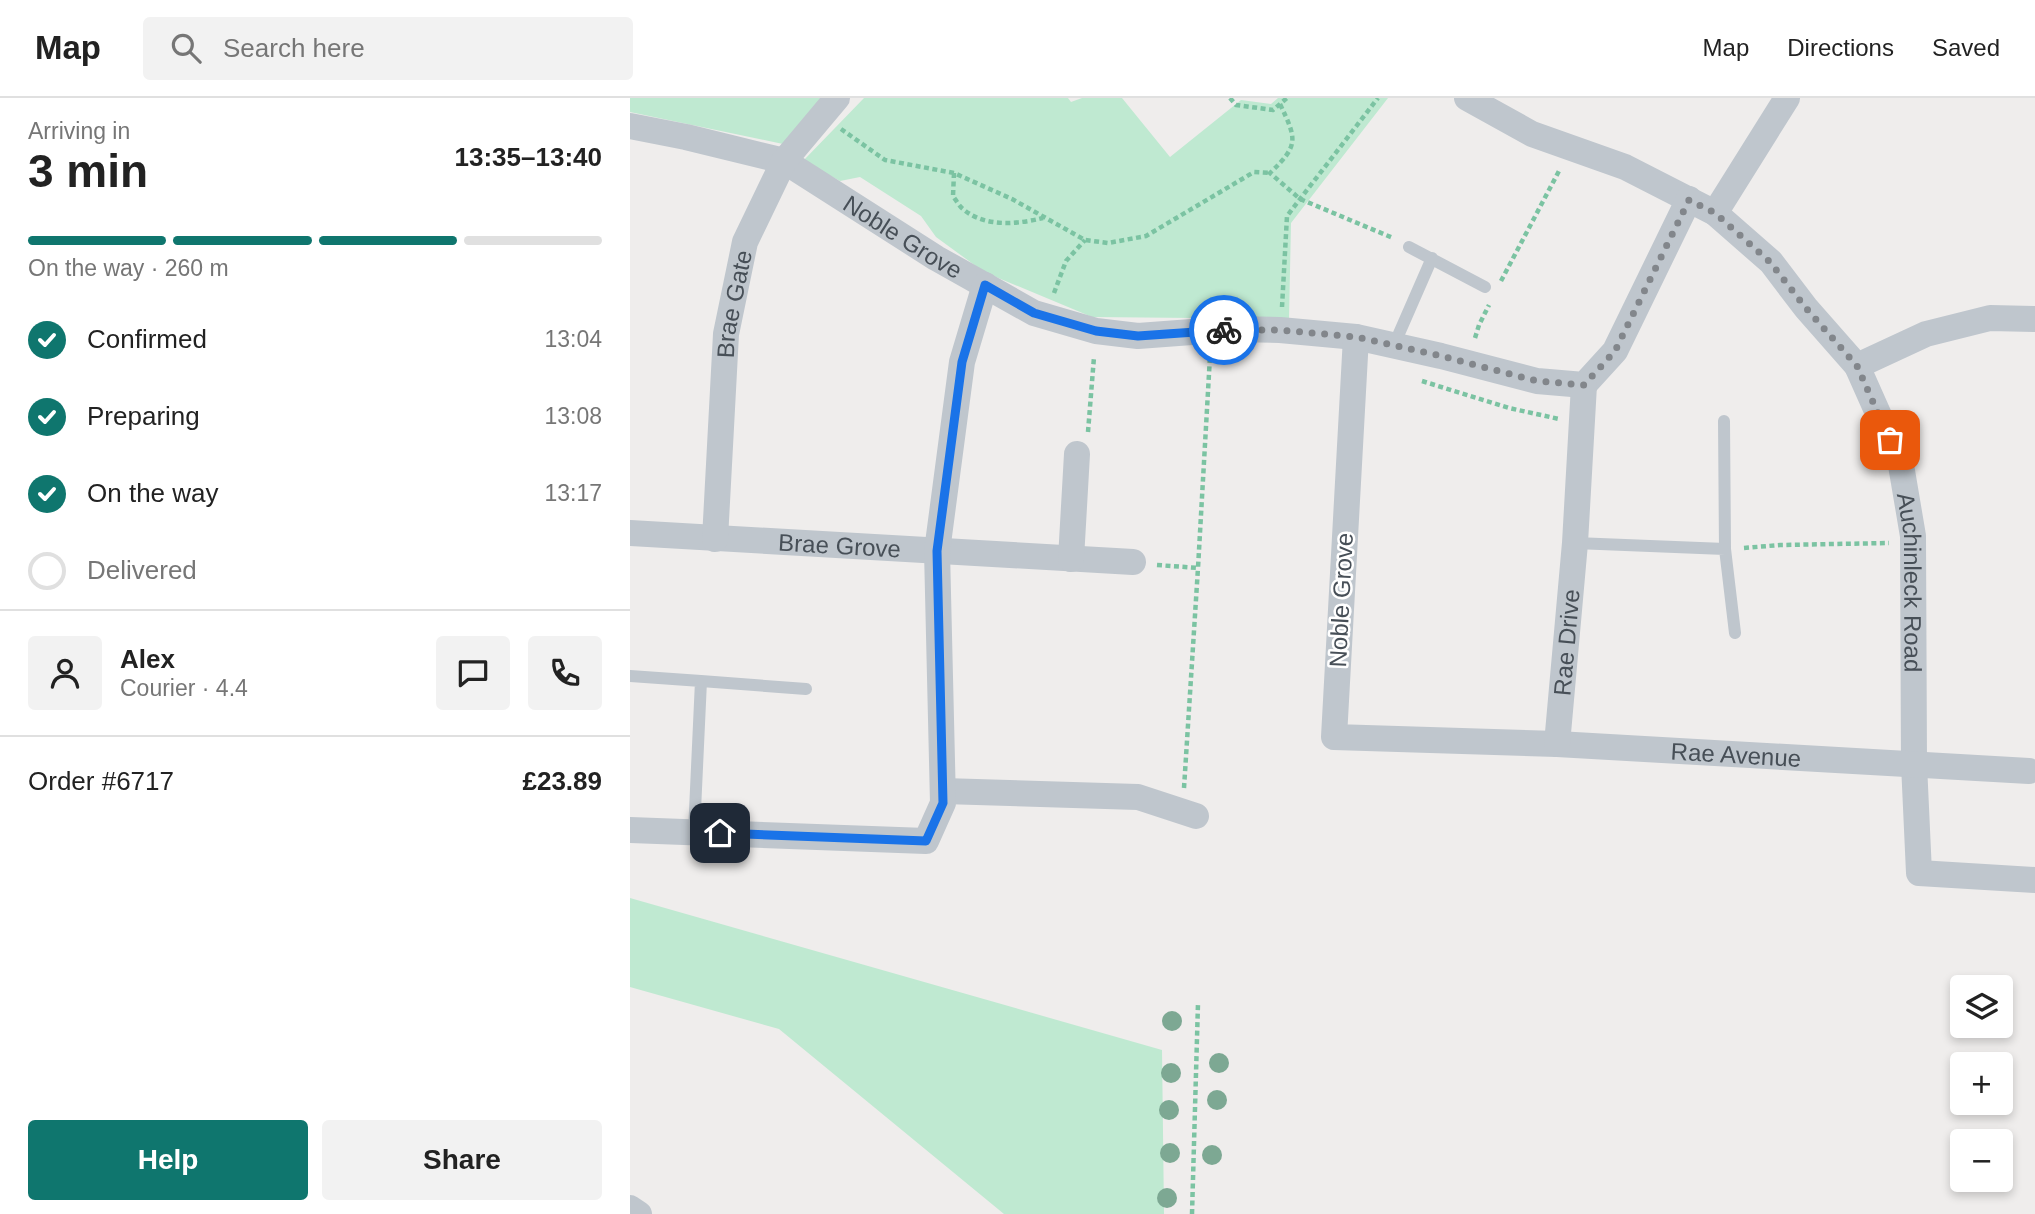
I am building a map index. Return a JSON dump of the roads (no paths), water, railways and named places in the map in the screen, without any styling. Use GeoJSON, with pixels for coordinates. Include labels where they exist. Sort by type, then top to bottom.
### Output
{"type":"FeatureCollection","features":[{"type":"Feature","properties":{"kind":"street","name":"Auchinleck Road"},"geometry":{"type":"LineString","coordinates":[[1467,98],[1532,134],[1625,167],[1715,213],[1770,262],[1857,366],[1900,465],[1913,542],[1914,764],[1919,873],[2035,880]]}},
{"type":"Feature","properties":{"kind":"street"},"geometry":{"type":"LineString","coordinates":[[1715,213],[1787,98]]}},
{"type":"Feature","properties":{"kind":"street","name":"Brae Gate"},"geometry":{"type":"LineString","coordinates":[[715,539],[726,334],[745,242],[784,161],[830,107]]}},
{"type":"Feature","properties":{"kind":"street","name":"Noble Grove"},"geometry":{"type":"LineString","coordinates":[[630,126],[784,161],[936,258],[1034,313],[1096,331],[1138,336],[1280,330],[1356,337],[1537,381],[1584,385]]}},
{"type":"Feature","properties":{"kind":"street"},"geometry":{"type":"LineString","coordinates":[[1584,385],[1615,351],[1689,200]]}},
{"type":"Feature","properties":{"kind":"street"},"geometry":{"type":"LineString","coordinates":[[630,830],[926,841],[943,803],[937,551],[962,362],[985,285]]}},
{"type":"Feature","properties":{"kind":"street"},"geometry":{"type":"LineString","coordinates":[[1857,366],[1926,334],[1990,318],[2035,318]]}},
{"type":"Feature","properties":{"kind":"street","name":"Noble Grove"},"geometry":{"type":"LineString","coordinates":[[1334,737],[1356,337]]}},
{"type":"Feature","properties":{"kind":"street","name":"Rae Drive"},"geometry":{"type":"LineString","coordinates":[[1557,744],[1575,543],[1584,385]]}},
{"type":"Feature","properties":{"kind":"street"},"geometry":{"type":"LineString","coordinates":[[1071,559],[1077,454]]}},
{"type":"Feature","properties":{"kind":"street","name":"Brae Grove"},"geometry":{"type":"LineString","coordinates":[[630,533],[1133,562]]}},
{"type":"Feature","properties":{"kind":"street","name":"Rae Avenue"},"geometry":{"type":"LineString","coordinates":[[1334,737],[1557,744],[2029,771]]}},
{"type":"Feature","properties":{"kind":"street"},"geometry":{"type":"LineString","coordinates":[[943,791],[1138,797],[1189,813]]}},
{"type":"Feature","properties":{"kind":"street"},"geometry":{"type":"LineString","coordinates":[[630,1208],[639,1214]]}},
{"type":"Feature","properties":{"kind":"lane"},"geometry":{"type":"LineString","coordinates":[[1409,247],[1491,289]]}},
{"type":"Feature","properties":{"kind":"lane"},"geometry":{"type":"LineString","coordinates":[[1394,345],[1432,258]]}},
{"type":"Feature","properties":{"kind":"lane"},"geometry":{"type":"LineString","coordinates":[[1724,421],[1725,549],[1735,633]]}},
{"type":"Feature","properties":{"kind":"lane"},"geometry":{"type":"LineString","coordinates":[[1575,543],[1725,549]]}},
{"type":"Feature","properties":{"kind":"lane"},"geometry":{"type":"LineString","coordinates":[[630,676],[806,689]]}},
{"type":"Feature","properties":{"kind":"lane"},"geometry":{"type":"LineString","coordinates":[[694,832],[701,681]]}}]}
